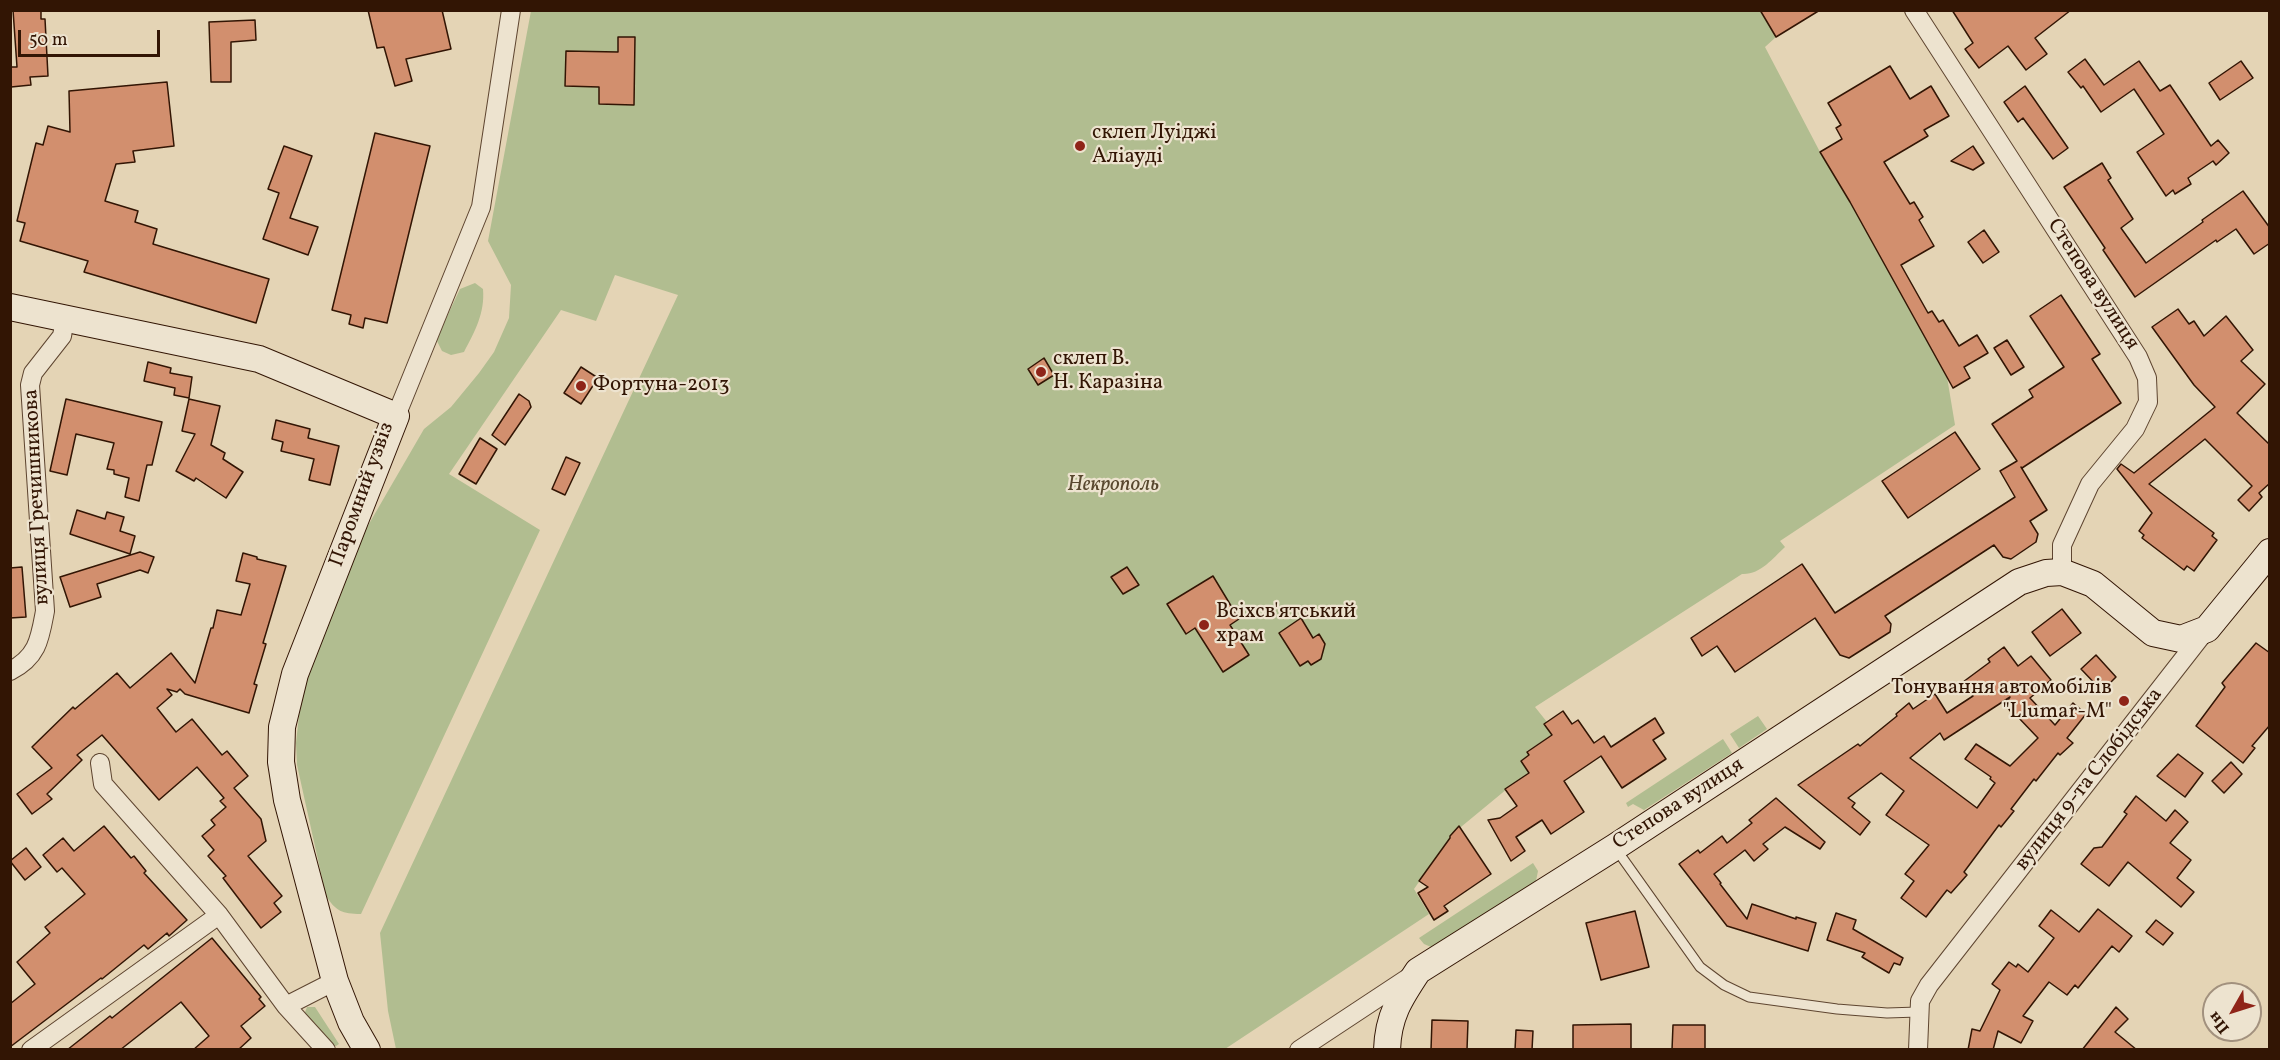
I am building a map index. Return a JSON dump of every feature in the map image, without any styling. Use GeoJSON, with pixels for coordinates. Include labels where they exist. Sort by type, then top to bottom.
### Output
{"type":"FeatureCollection","features":[{"type":"Feature","properties":{"kind":"street"},"geometry":{"type":"LineString","coordinates":[[396,416],[481,207],[512,10]]}},
{"type":"Feature","properties":{"kind":"street","name":"Степова вулиця"},"geometry":{"type":"LineString","coordinates":[[1299,1050],[1418,971],[1615,847],[2019,582],[2046,573],[2062,572],[2062,545],[2073,518],[2090,484],[2135,429],[2148,402],[2147,378],[2138,357],[1914,10]]}},
{"type":"Feature","properties":{"kind":"street","name":"Паромний узвіз"},"geometry":{"type":"LineString","coordinates":[[10,307],[259,359],[396,416],[295,674],[282,727],[281,762],[287,800],[332,970]]}},
{"type":"Feature","properties":{"kind":"street","name":"вулиця Гречишникова"},"geometry":{"type":"LineString","coordinates":[[10,671],[25,663],[39,640],[45,611],[30,385],[33,374],[62,336],[65,319]]}},
{"type":"Feature","properties":{"kind":"street","name":"вулиця 9-та Слобідська"},"geometry":{"type":"LineString","coordinates":[[1918,1012],[1920,1001],[1929,985],[2207,629],[2270,552]]}},
{"type":"Feature","properties":{"kind":"street"},"geometry":{"type":"LineString","coordinates":[[2062,572],[2092,584],[2153,633],[2181,639],[2207,629]]}},
{"type":"Feature","properties":{"kind":"street"},"geometry":{"type":"LineString","coordinates":[[100,763],[103,784],[219,915],[286,1006],[326,1050]]}},
{"type":"Feature","properties":{"kind":"street"},"geometry":{"type":"LineString","coordinates":[[31,1050],[219,915]]}},
{"type":"Feature","properties":{"kind":"street"},"geometry":{"type":"LineString","coordinates":[[286,1006],[332,970],[351,1022],[367,1050]]}},
{"type":"Feature","properties":{"kind":"street"},"geometry":{"type":"LineString","coordinates":[[1387,1050],[1388,1027],[1399,1000],[1418,971]]}},
{"type":"Feature","properties":{"kind":"street"},"geometry":{"type":"LineString","coordinates":[[1918,1012],[1918,1050]]}},
{"type":"Feature","properties":{"kind":"lane"},"geometry":{"type":"LineString","coordinates":[[1615,847],[1700,967],[1724,985],[1749,997],[1804,1005],[1887,1013],[1918,1012]]}},
{"type":"Feature","properties":{"kind":"green space","name":"Некрополь"},"geometry":{"type":"Polygon","coordinates":[[[531,11],[1760,11],[1776,37],[1765,47],[1820,152],[1947,377],[1955,425],[1780,541],[1785,547],[1760,569],[1742,574],[1535,707],[1547,722],[1545,724],[1552,735],[1527,751],[1529,755],[1521,761],[1540,789],[1513,784],[1450,836],[1414,889],[1429,914],[1225,1049],[396,1049],[388,1011],[380,933],[678,295],[615,275],[596,321],[561,310],[449,474],[540,530],[361,914],[340,911],[326,896],[297,765],[296,743],[299,715],[312,658],[366,529],[424,429],[451,407],[479,373],[494,352],[509,318],[511,285],[488,241],[531,11]]]}},
{"type":"Feature","properties":{"kind":"green space"},"geometry":{"type":"Polygon","coordinates":[[[475,283],[483,289],[478,322],[464,352],[451,355],[442,351],[437,341],[441,329],[460,289],[475,283]]]}},
{"type":"Feature","properties":{"kind":"green space"},"geometry":{"type":"Polygon","coordinates":[[[1758,716],[1767,729],[1739,748],[1730,734],[1758,716]]]}},
{"type":"Feature","properties":{"kind":"green space"},"geometry":{"type":"Polygon","coordinates":[[[1723,739],[1732,753],[1644,810],[1633,804],[1628,807],[1626,803],[1723,739]]]}},
{"type":"Feature","properties":{"kind":"green space"},"geometry":{"type":"Polygon","coordinates":[[[1533,863],[1538,871],[1536,881],[1437,946],[1431,947],[1424,944],[1419,938],[1533,863]]]}},
{"type":"Feature","properties":{"kind":"green space"},"geometry":{"type":"Polygon","coordinates":[[[307,1007],[315,1007],[339,1044],[327,1045],[304,1015],[307,1007]]]}},
{"type":"Feature","properties":{"kind":"building"},"geometry":{"type":"Polygon","coordinates":[[[13,10],[41,10],[41,19],[45,19],[48,76],[30,77],[31,85],[11,87],[10,67],[17,67],[13,10]]]}},
{"type":"Feature","properties":{"kind":"building"},"geometry":{"type":"Polygon","coordinates":[[[368,10],[442,10],[451,49],[406,59],[412,81],[395,86],[384,47],[377,48],[368,10]]]}},
{"type":"Feature","properties":{"kind":"building"},"geometry":{"type":"Polygon","coordinates":[[[1760,10],[1820,10],[1776,37],[1760,10]]]}},
{"type":"Feature","properties":{"kind":"building"},"geometry":{"type":"Polygon","coordinates":[[[1952,10],[2071,10],[2035,38],[2047,54],[2026,70],[2008,46],[1979,68],[1965,49],[1973,43],[1952,10]]]}},
{"type":"Feature","properties":{"kind":"building"},"geometry":{"type":"Polygon","coordinates":[[[255,20],[256,40],[231,42],[231,82],[211,82],[209,22],[255,20]]]}},
{"type":"Feature","properties":{"kind":"building"},"geometry":{"type":"Polygon","coordinates":[[[618,37],[635,37],[634,105],[599,104],[599,87],[565,86],[566,51],[618,52],[618,37]]]}},
{"type":"Feature","properties":{"kind":"building"},"geometry":{"type":"Polygon","coordinates":[[[2085,59],[2104,85],[2139,61],[2160,91],[2170,85],[2211,146],[2218,140],[2229,153],[2216,165],[2213,161],[2188,178],[2191,184],[2175,194],[2173,190],[2166,196],[2137,152],[2164,134],[2134,89],[2101,112],[2083,86],[2081,88],[2068,72],[2085,59]]]}},
{"type":"Feature","properties":{"kind":"building"},"geometry":{"type":"Polygon","coordinates":[[[2241,61],[2253,78],[2220,100],[2209,83],[2241,61]]]}},
{"type":"Feature","properties":{"kind":"building"},"geometry":{"type":"Polygon","coordinates":[[[1890,66],[1910,99],[1931,86],[1949,116],[1924,130],[1928,136],[1884,162],[1910,204],[1914,202],[1923,217],[1919,220],[1934,246],[1901,265],[1928,313],[1932,311],[1939,322],[1943,320],[1959,346],[1977,335],[1988,353],[1964,367],[1970,378],[1953,388],[1820,152],[1842,139],[1836,128],[1841,125],[1828,103],[1890,66]]]}},
{"type":"Feature","properties":{"kind":"building"},"geometry":{"type":"Polygon","coordinates":[[[167,82],[174,146],[133,151],[135,162],[116,164],[105,201],[138,211],[135,222],[157,229],[153,244],[269,279],[256,323],[84,272],[88,261],[20,241],[25,223],[17,221],[36,143],[43,145],[48,126],[70,132],[69,91],[167,82]]]}},
{"type":"Feature","properties":{"kind":"building"},"geometry":{"type":"Polygon","coordinates":[[[2025,86],[2068,148],[2053,159],[2023,118],[2018,122],[2004,102],[2025,86]]]}},
{"type":"Feature","properties":{"kind":"building"},"geometry":{"type":"Polygon","coordinates":[[[375,133],[430,146],[387,323],[365,318],[363,328],[349,324],[351,315],[332,310],[375,133]]]}},
{"type":"Feature","properties":{"kind":"building"},"geometry":{"type":"Polygon","coordinates":[[[284,146],[312,156],[290,218],[318,227],[308,255],[263,239],[279,193],[268,189],[284,146]]]}},
{"type":"Feature","properties":{"kind":"building"},"geometry":{"type":"Polygon","coordinates":[[[1973,146],[1984,163],[1973,170],[1951,161],[1973,146]]]}},
{"type":"Feature","properties":{"kind":"building"},"geometry":{"type":"Polygon","coordinates":[[[2102,163],[2111,178],[2108,180],[2133,219],[2121,228],[2146,263],[2243,191],[2270,228],[2270,243],[2254,254],[2236,229],[2217,242],[2216,240],[2135,297],[2064,187],[2102,163]]]}},
{"type":"Feature","properties":{"kind":"building"},"geometry":{"type":"Polygon","coordinates":[[[1984,230],[1999,252],[1983,263],[1968,242],[1984,230]]]}},
{"type":"Feature","properties":{"kind":"building"},"geometry":{"type":"Polygon","coordinates":[[[2061,295],[2100,354],[2092,359],[2121,403],[2021,467],[2047,510],[2030,521],[2038,534],[2036,542],[2011,559],[2003,557],[1994,545],[1885,616],[1891,624],[1890,632],[1849,658],[1840,655],[1815,618],[1735,672],[1717,646],[1702,656],[1691,638],[1802,564],[1835,613],[2015,497],[2000,471],[2017,461],[1992,424],[2033,397],[2029,390],[2064,367],[2030,316],[2061,295]]]}},
{"type":"Feature","properties":{"kind":"building"},"geometry":{"type":"Polygon","coordinates":[[[2178,309],[2189,324],[2194,321],[2204,336],[2226,316],[2253,350],[2241,361],[2265,384],[2237,413],[2270,445],[2270,483],[2259,493],[2262,497],[2249,511],[2238,500],[2252,486],[2205,439],[2149,484],[2214,533],[2212,536],[2217,540],[2194,571],[2187,566],[2184,570],[2142,538],[2144,535],[2139,531],[2152,513],[2117,469],[2121,464],[2134,473],[2215,407],[2194,385],[2152,327],[2178,309]]]}},
{"type":"Feature","properties":{"kind":"building"},"geometry":{"type":"Polygon","coordinates":[[[2007,340],[2024,367],[2011,375],[1994,348],[2007,340]]]}},
{"type":"Feature","properties":{"kind":"building","name":"склеп В. Н. Каразіна"},"geometry":{"type":"Polygon","coordinates":[[[1044,358],[1054,375],[1038,385],[1028,369],[1044,358]]]}},
{"type":"Feature","properties":{"kind":"building"},"geometry":{"type":"Polygon","coordinates":[[[148,362],[171,368],[170,373],[192,377],[189,398],[174,395],[175,388],[144,381],[148,362]]]}},
{"type":"Feature","properties":{"kind":"building","name":"Фортуна-2013"},"geometry":{"type":"Polygon","coordinates":[[[581,367],[598,378],[581,404],[564,393],[581,367]]]}},
{"type":"Feature","properties":{"kind":"building"},"geometry":{"type":"Polygon","coordinates":[[[519,394],[529,401],[531,407],[505,445],[492,435],[519,394]]]}},
{"type":"Feature","properties":{"kind":"building"},"geometry":{"type":"Polygon","coordinates":[[[66,399],[162,422],[152,465],[147,465],[139,501],[125,497],[129,478],[114,474],[114,470],[107,469],[114,443],[76,434],[67,475],[50,471],[66,399]]]}},
{"type":"Feature","properties":{"kind":"building"},"geometry":{"type":"Polygon","coordinates":[[[189,399],[220,406],[211,445],[225,453],[223,459],[243,472],[226,498],[196,478],[194,481],[176,471],[195,434],[182,431],[189,399]]]}},
{"type":"Feature","properties":{"kind":"building"},"geometry":{"type":"Polygon","coordinates":[[[276,420],[310,429],[308,438],[339,446],[330,485],[309,480],[314,459],[281,451],[283,442],[272,439],[276,420]]]}},
{"type":"Feature","properties":{"kind":"building"},"geometry":{"type":"Polygon","coordinates":[[[1955,432],[1980,469],[1908,518],[1882,481],[1955,432]]]}},
{"type":"Feature","properties":{"kind":"building"},"geometry":{"type":"Polygon","coordinates":[[[480,438],[497,449],[476,484],[459,474],[480,438]]]}},
{"type":"Feature","properties":{"kind":"building"},"geometry":{"type":"Polygon","coordinates":[[[566,457],[580,463],[565,495],[552,489],[566,457]]]}},
{"type":"Feature","properties":{"kind":"building"},"geometry":{"type":"Polygon","coordinates":[[[77,510],[105,519],[107,512],[124,517],[120,531],[135,536],[130,554],[70,534],[77,510]]]}},
{"type":"Feature","properties":{"kind":"building"},"geometry":{"type":"Polygon","coordinates":[[[140,552],[154,557],[148,573],[140,570],[97,584],[101,597],[70,607],[60,577],[140,552]]]}},
{"type":"Feature","properties":{"kind":"building"},"geometry":{"type":"Polygon","coordinates":[[[243,553],[286,566],[263,643],[266,644],[254,684],[257,685],[249,713],[185,694],[180,689],[177,692],[167,689],[172,695],[157,708],[176,732],[192,719],[222,755],[227,751],[248,776],[234,788],[261,819],[266,841],[248,856],[282,896],[274,903],[281,912],[261,928],[223,878],[226,876],[208,856],[214,850],[202,836],[215,825],[211,820],[226,807],[220,801],[224,798],[197,767],[159,800],[102,735],[77,755],[82,760],[47,794],[52,799],[32,814],[17,794],[52,768],[32,747],[73,707],[75,709],[117,673],[130,688],[171,653],[195,683],[217,610],[241,615],[250,584],[236,581],[243,553]]]}},
{"type":"Feature","properties":{"kind":"building"},"geometry":{"type":"Polygon","coordinates":[[[22,567],[26,617],[10,618],[10,568],[22,567]]]}},
{"type":"Feature","properties":{"kind":"building"},"geometry":{"type":"Polygon","coordinates":[[[1127,567],[1139,585],[1123,594],[1111,577],[1127,567]]]}},
{"type":"Feature","properties":{"kind":"building","name":"Всіхсв'ятський храм"},"geometry":{"type":"Polygon","coordinates":[[[1213,576],[1239,619],[1230,625],[1249,655],[1223,672],[1195,628],[1186,634],[1167,604],[1213,576]]]}},
{"type":"Feature","properties":{"kind":"building"},"geometry":{"type":"Polygon","coordinates":[[[2062,609],[2081,633],[2050,656],[2032,632],[2062,609]]]}},
{"type":"Feature","properties":{"kind":"building"},"geometry":{"type":"Polygon","coordinates":[[[1301,618],[1313,638],[1319,634],[1325,644],[1321,659],[1311,665],[1308,661],[1300,666],[1279,633],[1301,618]]]}},
{"type":"Feature","properties":{"kind":"building"},"geometry":{"type":"Polygon","coordinates":[[[2256,643],[2270,653],[2270,725],[2252,746],[2255,748],[2243,763],[2196,726],[2225,687],[2222,683],[2256,643]]]}},
{"type":"Feature","properties":{"kind":"building"},"geometry":{"type":"Polygon","coordinates":[[[2004,647],[2018,666],[2031,656],[2051,680],[2030,698],[2055,725],[2073,703],[2086,714],[2067,738],[2073,743],[2060,755],[2058,753],[2036,781],[2034,779],[2011,809],[2014,811],[2001,827],[1999,825],[1964,872],[1967,875],[1951,893],[1947,890],[1926,917],[1901,898],[1914,881],[1905,874],[1929,845],[1886,815],[1904,791],[1881,773],[1848,798],[1855,803],[1852,807],[1870,822],[1860,835],[1798,785],[1858,744],[1860,746],[1897,716],[1896,714],[1909,703],[1913,709],[1935,694],[1947,713],[1973,696],[1963,682],[1990,662],[1988,659],[2004,647]],[[2010,697],[1944,740],[1940,733],[1910,758],[1977,808],[1995,783],[1990,779],[1991,777],[1965,759],[1976,744],[2010,766],[2038,738],[2016,715],[2014,716],[2005,704],[2010,697]]]}},
{"type":"Feature","properties":{"kind":"building"},"geometry":{"type":"Polygon","coordinates":[[[2096,655],[2116,677],[2102,691],[2081,669],[2096,655]]]}},
{"type":"Feature","properties":{"kind":"building"},"geometry":{"type":"Polygon","coordinates":[[[1563,711],[1572,724],[1578,720],[1594,743],[1604,736],[1611,747],[1655,718],[1664,733],[1653,740],[1666,759],[1622,788],[1601,756],[1564,781],[1584,812],[1551,834],[1542,820],[1516,837],[1525,851],[1511,861],[1488,820],[1500,818],[1517,806],[1505,789],[1529,773],[1521,761],[1529,755],[1527,752],[1552,735],[1544,724],[1563,711]]]}},
{"type":"Feature","properties":{"kind":"building"},"geometry":{"type":"Polygon","coordinates":[[[2178,754],[2203,773],[2185,797],[2157,776],[2178,754]]]}},
{"type":"Feature","properties":{"kind":"building"},"geometry":{"type":"Polygon","coordinates":[[[2231,762],[2242,774],[2224,793],[2212,781],[2231,762]]]}},
{"type":"Feature","properties":{"kind":"building"},"geometry":{"type":"Polygon","coordinates":[[[2136,796],[2166,821],[2175,810],[2188,822],[2170,843],[2191,860],[2177,878],[2194,892],[2181,907],[2128,862],[2109,886],[2081,864],[2094,848],[2102,847],[2127,814],[2124,812],[2136,796]]]}},
{"type":"Feature","properties":{"kind":"building"},"geometry":{"type":"Polygon","coordinates":[[[1776,798],[1825,842],[1820,849],[1785,827],[1763,844],[1768,849],[1754,861],[1745,850],[1714,874],[1747,919],[1752,904],[1796,919],[1796,917],[1816,923],[1808,951],[1727,926],[1679,864],[1698,850],[1700,853],[1722,836],[1727,843],[1752,823],[1749,820],[1776,798]]]}},
{"type":"Feature","properties":{"kind":"building"},"geometry":{"type":"Polygon","coordinates":[[[104,826],[131,858],[134,856],[146,871],[144,873],[187,920],[169,936],[167,933],[148,949],[144,945],[10,1047],[10,1004],[35,984],[17,962],[50,933],[45,927],[85,894],[62,868],[57,872],[43,855],[63,838],[74,851],[104,826]]]}},
{"type":"Feature","properties":{"kind":"building"},"geometry":{"type":"Polygon","coordinates":[[[1459,826],[1491,874],[1444,906],[1448,911],[1434,920],[1418,893],[1428,887],[1419,881],[1459,826]]]}},
{"type":"Feature","properties":{"kind":"building"},"geometry":{"type":"Polygon","coordinates":[[[26,848],[41,867],[25,880],[10,861],[26,848]]]}},
{"type":"Feature","properties":{"kind":"building"},"geometry":{"type":"Polygon","coordinates":[[[2098,909],[2132,936],[2119,952],[2112,946],[2078,988],[2075,985],[2067,995],[2049,982],[2023,1016],[2033,1021],[2021,1043],[1998,1031],[1993,1050],[1968,1050],[1972,1029],[1980,1031],[2000,990],[1992,984],[2009,962],[2016,967],[2018,964],[2028,972],[2054,938],[2039,926],[2051,910],[2079,932],[2098,909]]]}},
{"type":"Feature","properties":{"kind":"building"},"geometry":{"type":"Polygon","coordinates":[[[1635,911],[1649,967],[1601,980],[1586,923],[1635,911]]]}},
{"type":"Feature","properties":{"kind":"building"},"geometry":{"type":"Polygon","coordinates":[[[1836,913],[1856,920],[1853,929],[1903,958],[1900,965],[1894,963],[1889,973],[1862,957],[1865,953],[1827,940],[1836,913]]]}},
{"type":"Feature","properties":{"kind":"building"},"geometry":{"type":"Polygon","coordinates":[[[2156,920],[2173,933],[2163,945],[2146,932],[2156,920]]]}},
{"type":"Feature","properties":{"kind":"building"},"geometry":{"type":"Polygon","coordinates":[[[212,938],[261,997],[259,999],[265,1006],[241,1026],[251,1038],[238,1050],[193,1050],[209,1036],[181,1002],[120,1050],[67,1050],[110,1016],[112,1018],[212,938]]]}},
{"type":"Feature","properties":{"kind":"building"},"geometry":{"type":"Polygon","coordinates":[[[2116,1007],[2128,1019],[2115,1032],[2137,1050],[2082,1050],[2116,1007]]]}},
{"type":"Feature","properties":{"kind":"building"},"geometry":{"type":"Polygon","coordinates":[[[1432,1020],[1468,1021],[1467,1050],[1431,1050],[1432,1020]]]}},
{"type":"Feature","properties":{"kind":"building"},"geometry":{"type":"Polygon","coordinates":[[[1631,1024],[1631,1050],[1573,1050],[1573,1025],[1631,1024]]]}},
{"type":"Feature","properties":{"kind":"building"},"geometry":{"type":"Polygon","coordinates":[[[1673,1025],[1705,1025],[1705,1050],[1672,1050],[1673,1025]]]}},
{"type":"Feature","properties":{"kind":"building"},"geometry":{"type":"Polygon","coordinates":[[[1516,1030],[1533,1031],[1532,1050],[1515,1050],[1516,1030]]]}},
{"type":"Feature","properties":{"kind":"place","name":"склеп Луіджі Аліауді"},"geometry":{"type":"Point","coordinates":[1080,146]}},
{"type":"Feature","properties":{"kind":"place","name":"склеп В. Н. Каразіна"},"geometry":{"type":"Point","coordinates":[1041,372]}},
{"type":"Feature","properties":{"kind":"place","name":"Фортуна-2013"},"geometry":{"type":"Point","coordinates":[581,386]}},
{"type":"Feature","properties":{"kind":"place","name":"Всіхсв'ятський храм"},"geometry":{"type":"Point","coordinates":[1204,625]}},
{"type":"Feature","properties":{"kind":"place","name":"Тонування автомобілів \"Llumar-M\""},"geometry":{"type":"Point","coordinates":[2124,701]}}]}
